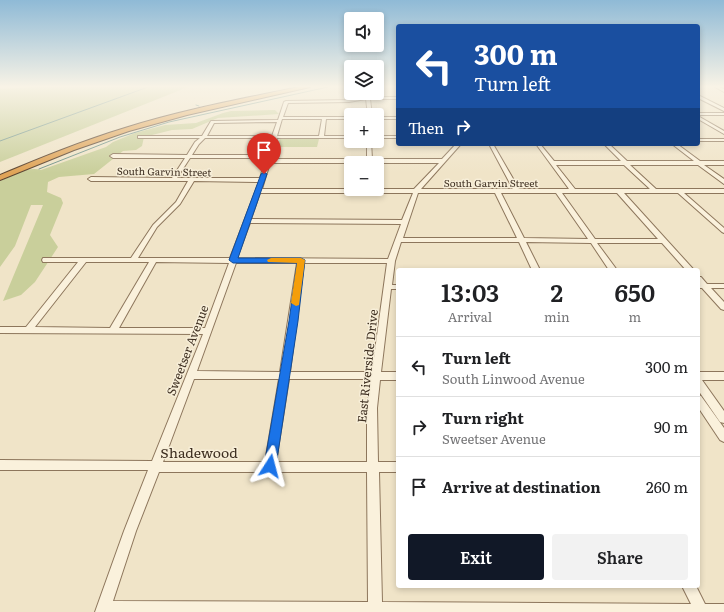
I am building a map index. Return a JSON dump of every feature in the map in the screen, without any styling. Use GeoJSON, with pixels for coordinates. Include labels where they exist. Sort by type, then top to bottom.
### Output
{"type":"FeatureCollection","features":[{"type":"Feature","properties":{"kind":"highway"},"geometry":{"type":"LineString","coordinates":[[0,175],[79,143],[141,122],[166,116]]}},
{"type":"Feature","properties":{"kind":"highway"},"geometry":{"type":"LineString","coordinates":[[0,178],[86,143],[150,122],[175,116]]}},
{"type":"Feature","properties":{"kind":"street","name":"Sweetser Avenue"},"geometry":{"type":"LineString","coordinates":[[102,610],[130,530],[156,467],[208,331],[262,180],[281,116]]}},
{"type":"Feature","properties":{"kind":"street"},"geometry":{"type":"LineString","coordinates":[[321,137],[324,118]]}},
{"type":"Feature","properties":{"kind":"street"},"geometry":{"type":"LineString","coordinates":[[174,179],[197,143],[213,122],[344,118]]}},
{"type":"Feature","properties":{"kind":"street"},"geometry":{"type":"LineString","coordinates":[[384,118],[396,118]]}},
{"type":"Feature","properties":{"kind":"street"},"geometry":{"type":"LineString","coordinates":[[700,118],[724,133]]}},
{"type":"Feature","properties":{"kind":"street"},"geometry":{"type":"LineString","coordinates":[[140,137],[344,137]]}},
{"type":"Feature","properties":{"kind":"street"},"geometry":{"type":"LineString","coordinates":[[384,137],[396,137]]}},
{"type":"Feature","properties":{"kind":"street"},"geometry":{"type":"LineString","coordinates":[[700,140],[724,140]]}},
{"type":"Feature","properties":{"kind":"street","name":"East Riverside Drive"},"geometry":{"type":"LineString","coordinates":[[375,611],[372,408],[391,261],[416,191],[456,146]]}},
{"type":"Feature","properties":{"kind":"street"},"geometry":{"type":"LineString","coordinates":[[492,146],[517,191]]}},
{"type":"Feature","properties":{"kind":"street"},"geometry":{"type":"LineString","coordinates":[[540,146],[574,191]]}},
{"type":"Feature","properties":{"kind":"street"},"geometry":{"type":"LineString","coordinates":[[608,146],[656,191]]}},
{"type":"Feature","properties":{"kind":"street"},"geometry":{"type":"LineString","coordinates":[[677,146],[724,182]]}},
{"type":"Feature","properties":{"kind":"street"},"geometry":{"type":"LineString","coordinates":[[113,156],[344,161]]}},
{"type":"Feature","properties":{"kind":"street"},"geometry":{"type":"LineString","coordinates":[[384,162],[442,161]]}},
{"type":"Feature","properties":{"kind":"street"},"geometry":{"type":"LineString","coordinates":[[553,163],[724,163]]}},
{"type":"Feature","properties":{"kind":"street","name":"South Garvin Street"},"geometry":{"type":"LineString","coordinates":[[91,179],[262,180]]}},
{"type":"Feature","properties":{"kind":"street"},"geometry":{"type":"LineString","coordinates":[[133,260],[155,226],[178,203],[192,180]]}},
{"type":"Feature","properties":{"kind":"street","name":"South Garvin Street"},"geometry":{"type":"LineString","coordinates":[[258,191],[344,190]]}},
{"type":"Feature","properties":{"kind":"street","name":"South Garvin Street"},"geometry":{"type":"LineString","coordinates":[[384,190],[724,191]]}},
{"type":"Feature","properties":{"kind":"street"},"geometry":{"type":"LineString","coordinates":[[497,191],[535,268]]}},
{"type":"Feature","properties":{"kind":"street"},"geometry":{"type":"LineString","coordinates":[[558,191],[612,268]]}},
{"type":"Feature","properties":{"kind":"street"},"geometry":{"type":"LineString","coordinates":[[619,191],[688,268]]}},
{"type":"Feature","properties":{"kind":"street"},"geometry":{"type":"LineString","coordinates":[[680,192],[724,231]]}},
{"type":"Feature","properties":{"kind":"street"},"geometry":{"type":"LineString","coordinates":[[247,222],[404,222]]}},
{"type":"Feature","properties":{"kind":"street"},"geometry":{"type":"LineString","coordinates":[[398,240],[664,241]]}},
{"type":"Feature","properties":{"kind":"street"},"geometry":{"type":"LineString","coordinates":[[46,260],[391,261]]}},
{"type":"Feature","properties":{"kind":"street"},"geometry":{"type":"LineString","coordinates":[[28,330],[84,260]]}},
{"type":"Feature","properties":{"kind":"street"},"geometry":{"type":"LineString","coordinates":[[113,330],[154,260]]}},
{"type":"Feature","properties":{"kind":"street"},"geometry":{"type":"LineString","coordinates":[[270,466],[285,376],[301,260]]}},
{"type":"Feature","properties":{"kind":"street"},"geometry":{"type":"LineString","coordinates":[[702,286],[724,286]]}},
{"type":"Feature","properties":{"kind":"street"},"geometry":{"type":"LineString","coordinates":[[702,286],[724,307]]}},
{"type":"Feature","properties":{"kind":"street"},"geometry":{"type":"LineString","coordinates":[[387,287],[396,287]]}},
{"type":"Feature","properties":{"kind":"street"},"geometry":{"type":"LineString","coordinates":[[0,330],[208,331]]}},
{"type":"Feature","properties":{"kind":"street"},"geometry":{"type":"LineString","coordinates":[[191,375],[396,376]]}},
{"type":"Feature","properties":{"kind":"street"},"geometry":{"type":"LineString","coordinates":[[700,376],[724,376]]}},
{"type":"Feature","properties":{"kind":"street"},"geometry":{"type":"LineString","coordinates":[[700,385],[724,419]]}},
{"type":"Feature","properties":{"kind":"street"},"geometry":{"type":"LineString","coordinates":[[700,402],[724,437]]}},
{"type":"Feature","properties":{"kind":"street","name":"Shadewood"},"geometry":{"type":"LineString","coordinates":[[0,465],[148,465],[156,467],[396,467]]}},
{"type":"Feature","properties":{"kind":"street"},"geometry":{"type":"LineString","coordinates":[[690,588],[701,611]]}},
{"type":"Feature","properties":{"kind":"street"},"geometry":{"type":"LineString","coordinates":[[102,610],[724,611]]}},
{"type":"Feature","properties":{"kind":"green space"},"geometry":{"type":"Polygon","coordinates":[[[0,116],[116,116],[0,162],[0,116]]]}},
{"type":"Feature","properties":{"kind":"green space"},"geometry":{"type":"Polygon","coordinates":[[[216,116],[255,116],[218,118],[192,129],[172,130],[144,137],[142,146],[136,150],[123,151],[94,174],[59,177],[48,182],[47,192],[61,198],[63,203],[50,235],[58,247],[35,282],[21,295],[3,301],[43,205],[31,205],[15,246],[0,267],[0,181],[25,170],[41,170],[106,147],[113,142],[135,133],[165,125],[196,123],[216,116]]]}},
{"type":"Feature","properties":{"kind":"green space"},"geometry":{"type":"Polygon","coordinates":[[[280,139],[319,139],[317,147],[277,147],[280,139]]]}},
{"type":"Feature","properties":{"kind":"waterway"},"geometry":{"type":"LineString","coordinates":[[0,141],[70,116]]}},
{"type":"Feature","properties":{"kind":"waterway"},"geometry":{"type":"LineString","coordinates":[[39,169],[120,137],[169,122],[198,116]]}},
{"type":"Feature","properties":{"kind":"slow traffic"},"geometry":{"type":"LineString","coordinates":[[271,260],[301,260],[296,303]]}},
{"type":"Feature","properties":{"kind":"route"},"geometry":{"type":"LineString","coordinates":[[264,174],[233,260],[301,260],[294,321],[270,466]]}}]}
